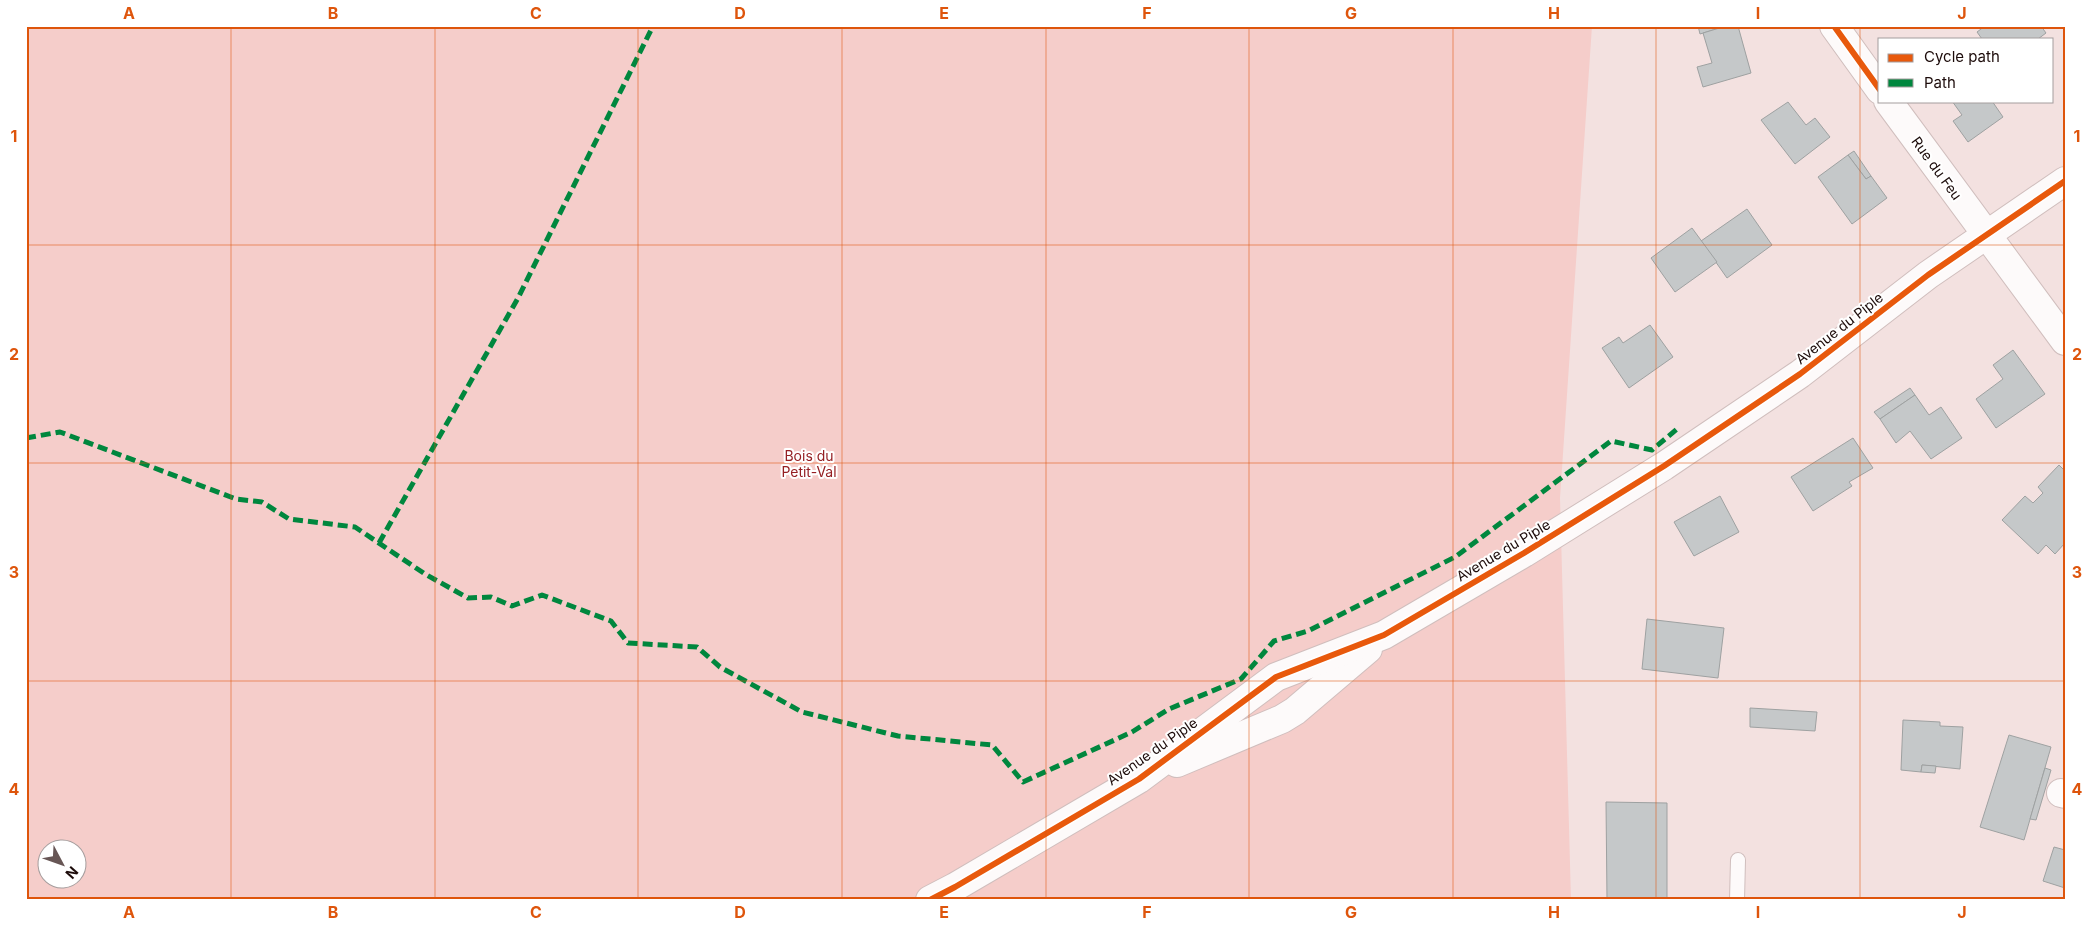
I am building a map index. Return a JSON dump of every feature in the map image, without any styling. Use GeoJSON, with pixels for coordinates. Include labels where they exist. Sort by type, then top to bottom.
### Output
{"type":"FeatureCollection","features":[{"type":"Feature","properties":{"kind":"street"},"geometry":{"type":"LineString","coordinates":[[1842,29],[1878,87]]}},
{"type":"Feature","properties":{"kind":"street","name":"Rue du Feu"},"geometry":{"type":"LineString","coordinates":[[1889,102],[2065,341]]}},
{"type":"Feature","properties":{"kind":"street","name":"Avenue du Piple"},"geometry":{"type":"LineString","coordinates":[[930,900],[956,888],[1140,779],[1276,677],[1384,635],[1524,553],[1664,466],[1800,374],[1928,275],[1985,234],[2065,181]]}},
{"type":"Feature","properties":{"kind":"street","name":"Avenue du Piple"},"geometry":{"type":"LineString","coordinates":[[1140,779],[1282,719],[1295,711],[1384,635]]}},
{"type":"Feature","properties":{"kind":"lane"},"geometry":{"type":"LineString","coordinates":[[1737,900],[1738,860]]}},
{"type":"Feature","properties":{"kind":"green space","name":"Bois du Petit-Val"},"geometry":{"type":"Polygon","coordinates":[[[26,26],[1592,26],[1560,498],[1571,900],[26,900],[26,26]]]}},
{"type":"Feature","properties":{"kind":"building"},"geometry":{"type":"Polygon","coordinates":[[[1698,26],[1726,26],[1700,34],[1698,26]]]}},
{"type":"Feature","properties":{"kind":"building"},"geometry":{"type":"Polygon","coordinates":[[[1726,26],[1738,26],[1751,73],[1703,87],[1697,67],[1712,63],[1703,33],[1726,26]]]}},
{"type":"Feature","properties":{"kind":"building"},"geometry":{"type":"Polygon","coordinates":[[[1985,26],[2041,26],[2046,33],[2039,38],[1981,38],[1977,32],[1985,26]]]}},
{"type":"Feature","properties":{"kind":"building"},"geometry":{"type":"Polygon","coordinates":[[[1788,102],[1806,125],[1815,118],[1830,137],[1795,164],[1761,120],[1788,102]]]}},
{"type":"Feature","properties":{"kind":"building"},"geometry":{"type":"Polygon","coordinates":[[[1953,102],[1993,102],[2003,117],[1968,142],[1953,121],[1962,115],[1953,102]]]}},
{"type":"Feature","properties":{"kind":"building"},"geometry":{"type":"Polygon","coordinates":[[[1854,151],[1871,176],[1866,179],[1848,155],[1854,151]]]}},
{"type":"Feature","properties":{"kind":"building"},"geometry":{"type":"Polygon","coordinates":[[[1848,155],[1866,179],[1871,176],[1887,198],[1852,224],[1818,177],[1848,155]]]}},
{"type":"Feature","properties":{"kind":"building"},"geometry":{"type":"Polygon","coordinates":[[[1747,209],[1772,245],[1727,278],[1701,241],[1747,209]]]}},
{"type":"Feature","properties":{"kind":"building"},"geometry":{"type":"Polygon","coordinates":[[[1692,228],[1717,262],[1675,292],[1651,258],[1692,228]]]}},
{"type":"Feature","properties":{"kind":"building"},"geometry":{"type":"Polygon","coordinates":[[[1650,325],[1673,357],[1629,388],[1602,348],[1619,337],[1623,343],[1650,325]]]}},
{"type":"Feature","properties":{"kind":"building"},"geometry":{"type":"Polygon","coordinates":[[[2013,350],[2045,394],[1996,428],[1976,399],[2003,379],[1993,365],[2013,350]]]}},
{"type":"Feature","properties":{"kind":"building"},"geometry":{"type":"Polygon","coordinates":[[[1910,388],[1915,395],[1880,419],[1874,412],[1910,388]]]}},
{"type":"Feature","properties":{"kind":"building"},"geometry":{"type":"Polygon","coordinates":[[[1915,395],[1929,415],[1941,407],[1962,438],[1931,459],[1910,431],[1896,443],[1880,419],[1915,395]]]}},
{"type":"Feature","properties":{"kind":"building"},"geometry":{"type":"Polygon","coordinates":[[[1853,438],[1873,468],[1849,482],[1852,486],[1813,511],[1791,477],[1853,438]]]}},
{"type":"Feature","properties":{"kind":"building"},"geometry":{"type":"Polygon","coordinates":[[[2059,465],[2065,471],[2065,543],[2055,554],[2046,545],[2038,554],[2002,520],[2025,496],[2033,503],[2043,493],[2038,487],[2059,465]]]}},
{"type":"Feature","properties":{"kind":"building"},"geometry":{"type":"Polygon","coordinates":[[[1720,496],[1739,532],[1694,556],[1674,522],[1720,496]]]}},
{"type":"Feature","properties":{"kind":"building"},"geometry":{"type":"Polygon","coordinates":[[[1647,619],[1724,628],[1718,678],[1642,669],[1647,619]]]}},
{"type":"Feature","properties":{"kind":"building"},"geometry":{"type":"Polygon","coordinates":[[[1750,708],[1817,712],[1815,731],[1750,727],[1750,708]]]}},
{"type":"Feature","properties":{"kind":"building"},"geometry":{"type":"Polygon","coordinates":[[[1903,720],[1940,722],[1940,726],[1963,727],[1960,769],[1922,765],[1921,772],[1901,770],[1903,720]]]}},
{"type":"Feature","properties":{"kind":"building"},"geometry":{"type":"Polygon","coordinates":[[[2009,735],[2051,747],[2024,840],[1980,827],[2009,735]]]}},
{"type":"Feature","properties":{"kind":"building"},"geometry":{"type":"Polygon","coordinates":[[[1922,765],[1936,766],[1935,773],[1921,772],[1922,765]]]}},
{"type":"Feature","properties":{"kind":"building"},"geometry":{"type":"Polygon","coordinates":[[[2045,768],[2051,770],[2036,820],[2030,819],[2045,768]]]}},
{"type":"Feature","properties":{"kind":"building"},"geometry":{"type":"Polygon","coordinates":[[[1606,802],[1667,803],[1667,900],[1607,900],[1606,802]]]}},
{"type":"Feature","properties":{"kind":"building"},"geometry":{"type":"Polygon","coordinates":[[[2054,847],[2065,850],[2065,888],[2043,881],[2054,847]]]}},
{"type":"Feature","properties":{"kind":"marked path"},"geometry":{"type":"LineString","coordinates":[[379,543],[518,298],[653,26]]}},
{"type":"Feature","properties":{"kind":"marked path"},"geometry":{"type":"LineString","coordinates":[[26,438],[60,432],[236,499],[262,502],[289,519],[355,527],[425,574],[468,598],[491,597],[512,606],[542,595],[611,621],[628,643],[697,647],[720,667],[802,712],[898,736],[992,745],[1023,782],[1132,732],[1169,709],[1241,679],[1274,641],[1308,631],[1455,557],[1611,441],[1652,450],[1677,429]]}},
{"type":"Feature","properties":{"kind":"cycle path"},"geometry":{"type":"LineString","coordinates":[[1834,26],[1878,87]]}},
{"type":"Feature","properties":{"kind":"cycle path"},"geometry":{"type":"LineString","coordinates":[[930,900],[1139,779],[1276,677],[1384,635],[1524,553],[1664,466],[1800,374],[1928,275],[2065,181]]}}]}
